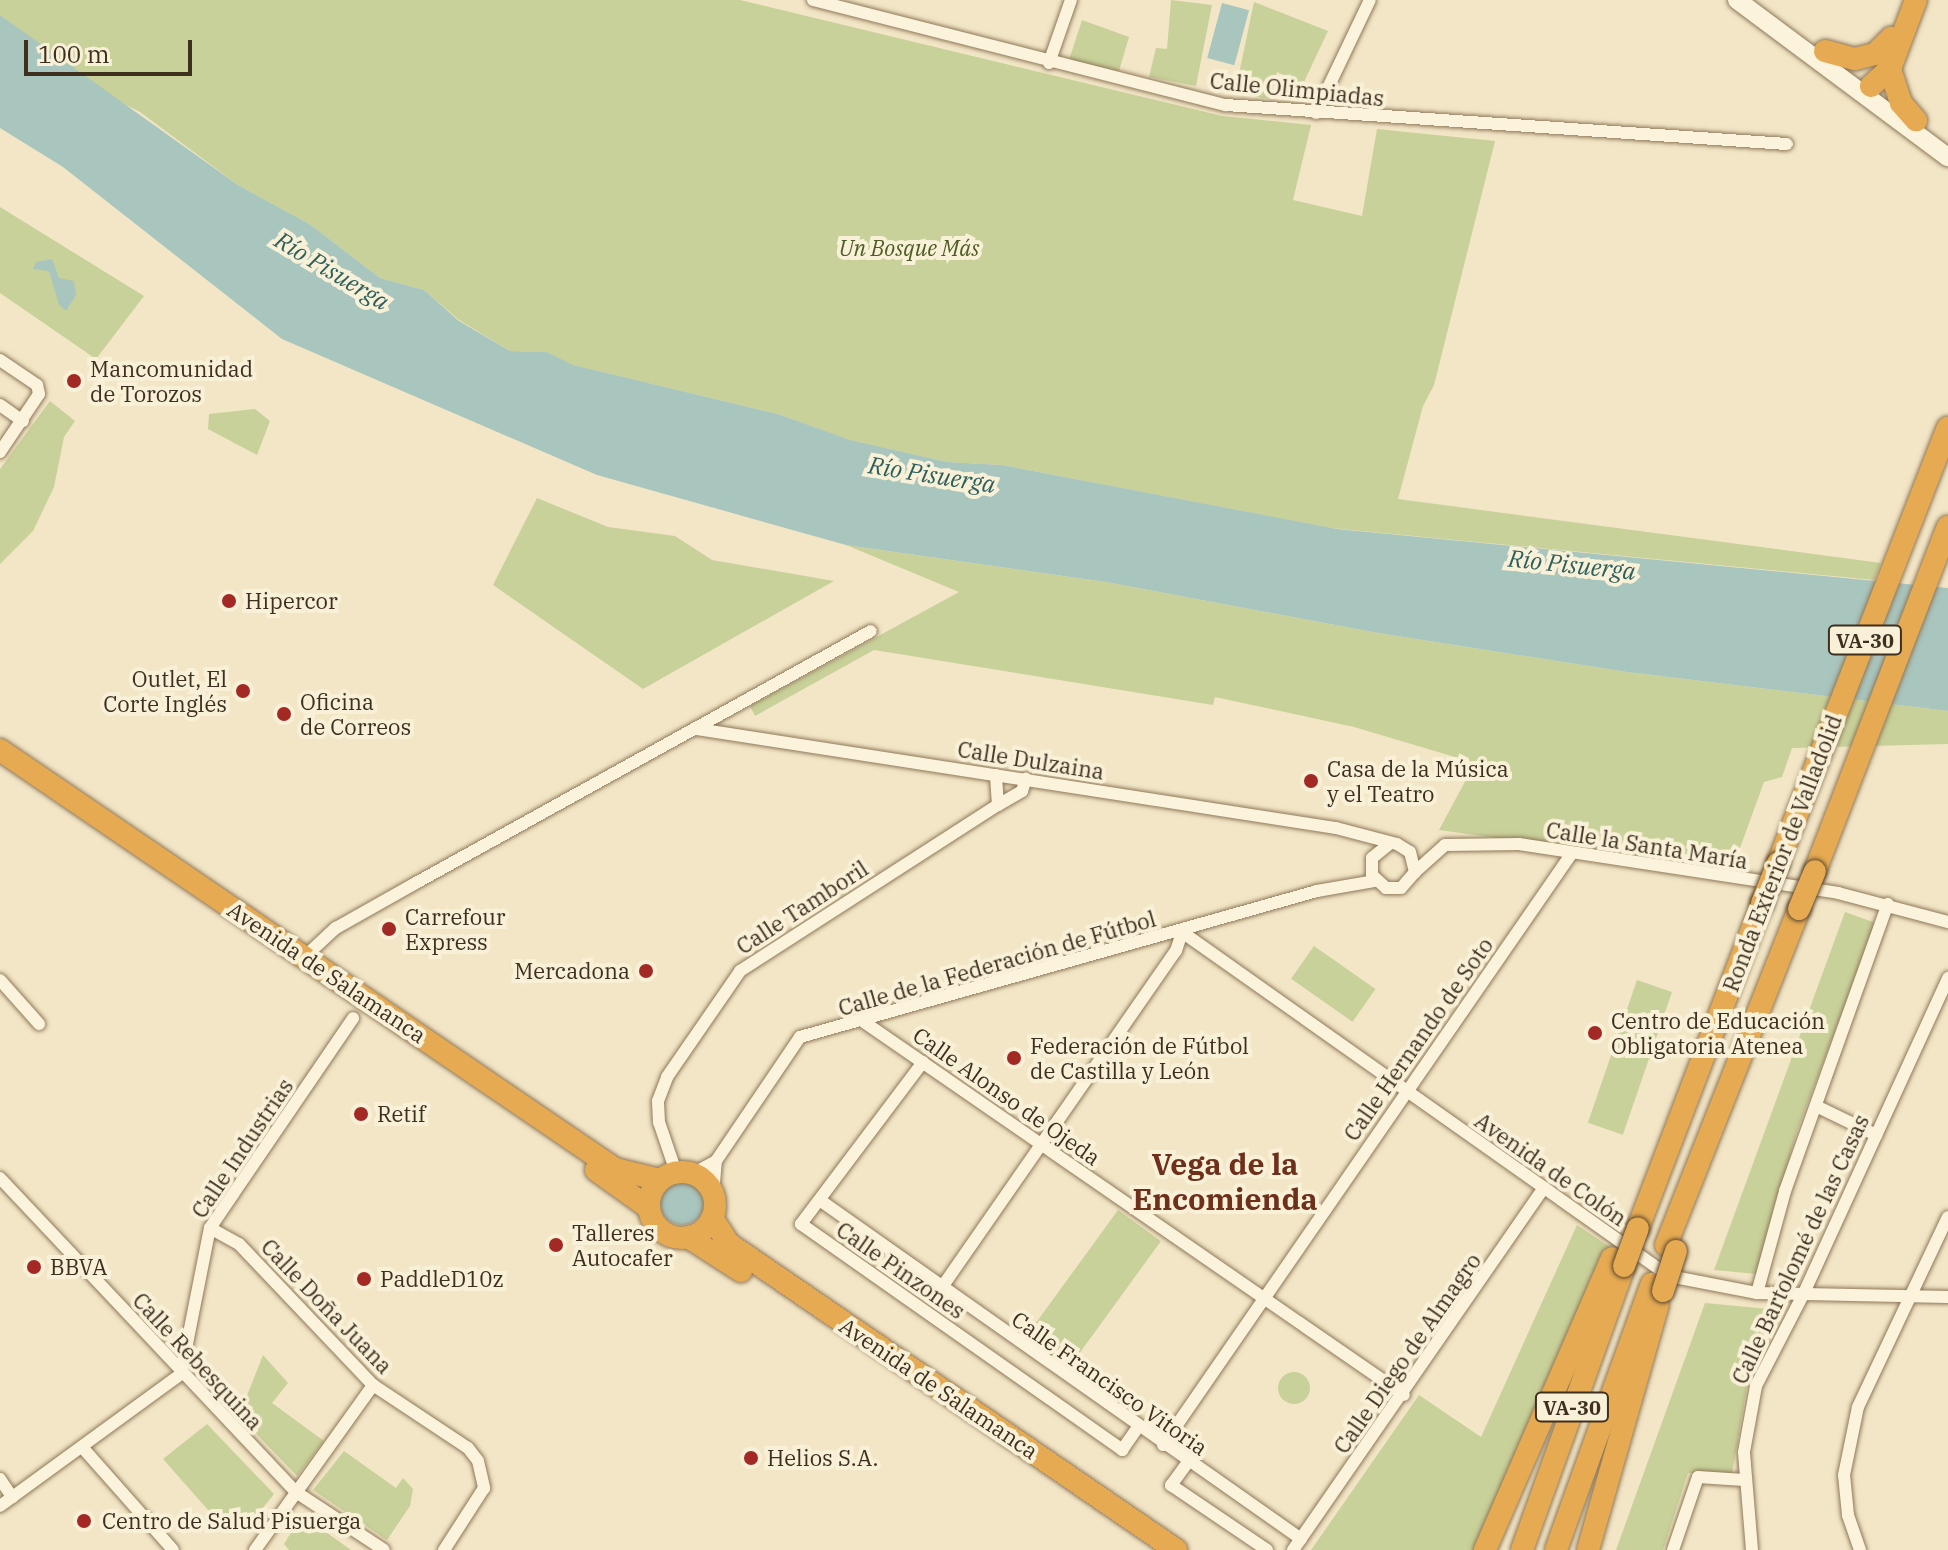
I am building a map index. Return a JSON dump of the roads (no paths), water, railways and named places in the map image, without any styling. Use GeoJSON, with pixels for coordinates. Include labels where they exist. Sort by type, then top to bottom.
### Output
{"type":"FeatureCollection","features":[{"type":"Feature","properties":{"kind":"highway"},"geometry":{"type":"LineString","coordinates":[[1871,86],[1907,0]]}},
{"type":"Feature","properties":{"kind":"highway"},"geometry":{"type":"LineString","coordinates":[[1871,86],[1890,69],[1916,0]]}},
{"type":"Feature","properties":{"kind":"highway"},"geometry":{"type":"LineString","coordinates":[[1825,51],[1855,59],[1875,54],[1891,38]]}},
{"type":"Feature","properties":{"kind":"highway"},"geometry":{"type":"LineString","coordinates":[[1890,69],[1901,103],[1916,120]]}},
{"type":"Feature","properties":{"kind":"highway","name":"Ronda Exterior de Valladolid"},"geometry":{"type":"LineString","coordinates":[[1522,1550],[1618,1262],[1657,1170],[1948,428]]}},
{"type":"Feature","properties":{"kind":"highway","name":"Ronda Exterior de Valladolid"},"geometry":{"type":"LineString","coordinates":[[1556,1550],[1657,1287],[1683,1206],[1948,527]]}},
{"type":"Feature","properties":{"kind":"highway","name":"Avenida de Salamanca"},"geometry":{"type":"LineString","coordinates":[[0,750],[615,1169],[676,1175]]}},
{"type":"Feature","properties":{"kind":"highway","name":"Avenida de Salamanca"},"geometry":{"type":"LineString","coordinates":[[0,764],[649,1208]]}},
{"type":"Feature","properties":{"kind":"highway"},"geometry":{"type":"LineString","coordinates":[[676,1175],[704,1180],[713,1194],[712,1218],[688,1237],[671,1236],[657,1227],[649,1208],[676,1175]]}},
{"type":"Feature","properties":{"kind":"highway","name":"Avenida de Salamanca"},"geometry":{"type":"LineString","coordinates":[[712,1218],[729,1244],[1176,1550]]}},
{"type":"Feature","properties":{"kind":"highway","name":"Avenida de Salamanca"},"geometry":{"type":"LineString","coordinates":[[688,1237],[1155,1550]]}},
{"type":"Feature","properties":{"kind":"highway"},"geometry":{"type":"LineString","coordinates":[[1485,1550],[1618,1262]]}},
{"type":"Feature","properties":{"kind":"highway"},"geometry":{"type":"LineString","coordinates":[[1588,1550],[1657,1287]]}},
{"type":"Feature","properties":{"kind":"main road"},"geometry":{"type":"LineString","coordinates":[[1737,0],[1947,151]]}},
{"type":"Feature","properties":{"kind":"main road"},"geometry":{"type":"LineString","coordinates":[[1746,0],[1861,85],[1871,86],[1947,151]]}},
{"type":"Feature","properties":{"kind":"main road"},"geometry":{"type":"LineString","coordinates":[[1756,0],[1916,120],[1947,151]]}},
{"type":"Feature","properties":{"kind":"street","name":"Calle Olimpiadas"},"geometry":{"type":"LineString","coordinates":[[813,0],[1049,63],[1226,105],[1787,144]]}},
{"type":"Feature","properties":{"kind":"street"},"geometry":{"type":"LineString","coordinates":[[1049,63],[1071,0]]}},
{"type":"Feature","properties":{"kind":"street"},"geometry":{"type":"LineString","coordinates":[[1316,113],[1370,0]]}},
{"type":"Feature","properties":{"kind":"street"},"geometry":{"type":"LineString","coordinates":[[0,360],[37,385],[38,402],[0,452]]}},
{"type":"Feature","properties":{"kind":"street"},"geometry":{"type":"LineString","coordinates":[[0,405],[23,421]]}},
{"type":"Feature","properties":{"kind":"street"},"geometry":{"type":"LineString","coordinates":[[312,950],[336,928],[871,631]]}},
{"type":"Feature","properties":{"kind":"street","name":"Calle Dulzaina"},"geometry":{"type":"LineString","coordinates":[[697,729],[1026,779],[1357,835],[1389,844]]}},
{"type":"Feature","properties":{"kind":"street"},"geometry":{"type":"LineString","coordinates":[[996,775],[998,805]]}},
{"type":"Feature","properties":{"kind":"street","name":"Calle Tamboril"},"geometry":{"type":"LineString","coordinates":[[676,1175],[659,1122],[658,1101],[667,1077],[740,971],[1022,791],[1026,779]]}},
{"type":"Feature","properties":{"kind":"street"},"geometry":{"type":"LineString","coordinates":[[1357,835],[1371,863],[1375,881],[1386,888],[1401,888],[1433,852]]}},
{"type":"Feature","properties":{"kind":"street","name":"Calle la Santa María"},"geometry":{"type":"LineString","coordinates":[[1410,852],[1433,852],[1471,842],[1519,844],[1570,856],[1888,904],[1948,922]]}},
{"type":"Feature","properties":{"kind":"street"},"geometry":{"type":"LineString","coordinates":[[1371,863],[1389,844],[1410,852],[1415,872]]}},
{"type":"Feature","properties":{"kind":"street","name":"Calle Hernando de Soto"},"geometry":{"type":"LineString","coordinates":[[1163,1445],[1570,856]]}},
{"type":"Feature","properties":{"kind":"street","name":"Calle de la Federación de Fútbol"},"geometry":{"type":"LineString","coordinates":[[1347,883],[1371,863]]}},
{"type":"Feature","properties":{"kind":"street","name":"Calle de la Federación de Fútbol"},"geometry":{"type":"LineString","coordinates":[[713,1194],[716,1161],[800,1037],[864,1022],[1347,883],[1375,881]]}},
{"type":"Feature","properties":{"kind":"street"},"geometry":{"type":"LineString","coordinates":[[1757,1293],[1785,1191],[1888,904]]}},
{"type":"Feature","properties":{"kind":"street"},"geometry":{"type":"LineString","coordinates":[[940,1290],[1176,951],[1182,932]]}},
{"type":"Feature","properties":{"kind":"street","name":"Avenida de Colón"},"geometry":{"type":"LineString","coordinates":[[1182,932],[1669,1276],[1757,1293],[1948,1297]]}},
{"type":"Feature","properties":{"kind":"street","name":"Calle Bartolomé de las Casas"},"geometry":{"type":"LineString","coordinates":[[1752,1550],[1744,1480],[1756,1386],[1803,1295],[1948,978]]}},
{"type":"Feature","properties":{"kind":"street"},"geometry":{"type":"LineString","coordinates":[[0,980],[39,1024]]}},
{"type":"Feature","properties":{"kind":"street","name":"Calle Industrias"},"geometry":{"type":"LineString","coordinates":[[181,1374],[210,1228],[353,1018]]}},
{"type":"Feature","properties":{"kind":"street","name":"Calle Alonso de Ojeda"},"geometry":{"type":"LineString","coordinates":[[864,1022],[1404,1395]]}},
{"type":"Feature","properties":{"kind":"street","name":"Calle Pinzones"},"geometry":{"type":"LineString","coordinates":[[923,1062],[801,1224],[1122,1450],[1138,1427]]}},
{"type":"Feature","properties":{"kind":"street"},"geometry":{"type":"LineString","coordinates":[[1816,1106],[1876,1135]]}},
{"type":"Feature","properties":{"kind":"street","name":"Calle de la Federación de Fútbol"},"geometry":{"type":"LineString","coordinates":[[676,1175],[716,1161]]}},
{"type":"Feature","properties":{"kind":"street","name":"Calle Rebesquina"},"geometry":{"type":"LineString","coordinates":[[0,1178],[181,1374],[296,1492],[384,1550]]}},
{"type":"Feature","properties":{"kind":"street","name":"Calle Diego de Almagro"},"geometry":{"type":"LineString","coordinates":[[1293,1550],[1404,1395],[1543,1189]]}},
{"type":"Feature","properties":{"kind":"street","name":"Calle Francisco Vitoria"},"geometry":{"type":"LineString","coordinates":[[821,1201],[940,1290],[1301,1539]]}},
{"type":"Feature","properties":{"kind":"street"},"geometry":{"type":"LineString","coordinates":[[1860,1550],[1848,1515],[1844,1475],[1858,1407],[1948,1217]]}},
{"type":"Feature","properties":{"kind":"street","name":"Calle Doña Juana"},"geometry":{"type":"LineString","coordinates":[[210,1228],[239,1244],[373,1385],[468,1448],[482,1476],[479,1499],[444,1550]]}},
{"type":"Feature","properties":{"kind":"street"},"geometry":{"type":"LineString","coordinates":[[0,1506],[181,1374]]}},
{"type":"Feature","properties":{"kind":"street"},"geometry":{"type":"LineString","coordinates":[[255,1550],[373,1385]]}},
{"type":"Feature","properties":{"kind":"street"},"geometry":{"type":"LineString","coordinates":[[82,1447],[173,1550]]}},
{"type":"Feature","properties":{"kind":"street"},"geometry":{"type":"LineString","coordinates":[[1188,1462],[1171,1485],[1267,1550]]}},
{"type":"Feature","properties":{"kind":"street"},"geometry":{"type":"LineString","coordinates":[[1673,1550],[1698,1477],[1744,1480]]}},
{"type":"Feature","properties":{"kind":"street"},"geometry":{"type":"LineString","coordinates":[[0,1479],[12,1497]]}},
{"type":"Feature","properties":{"kind":"water"},"geometry":{"type":"Polygon","coordinates":[[[1222,3],[1249,10],[1234,65],[1207,58],[1222,3]]]}},
{"type":"Feature","properties":{"kind":"water","name":"Río Pisuerga"},"geometry":{"type":"Polygon","coordinates":[[[0,15],[238,185],[311,225],[380,278],[424,290],[459,321],[510,351],[547,352],[573,365],[778,414],[850,440],[947,462],[1002,465],[1337,529],[1948,588],[1948,711],[1627,672],[1378,633],[1106,582],[846,545],[597,475],[282,339],[63,167],[0,128],[0,15]]]}},
{"type":"Feature","properties":{"kind":"water"},"geometry":{"type":"Polygon","coordinates":[[[52,259],[59,278],[74,281],[76,295],[66,311],[59,305],[49,271],[33,269],[36,262],[52,259]]]}},
{"type":"Feature","properties":{"kind":"water"},"geometry":{"type":"Polygon","coordinates":[[[682,1181],[698,1187],[704,1203],[698,1219],[682,1225],[666,1219],[660,1203],[666,1187],[682,1181]]]}},
{"type":"Feature","properties":{"kind":"place","name":"Mancomunidad de Torozos"},"geometry":{"type":"Point","coordinates":[74,381]}},
{"type":"Feature","properties":{"kind":"place","name":"Hipercor"},"geometry":{"type":"Point","coordinates":[229,601]}},
{"type":"Feature","properties":{"kind":"place","name":"Outlet, El Corte Inglés"},"geometry":{"type":"Point","coordinates":[243,691]}},
{"type":"Feature","properties":{"kind":"place","name":"Oficina de Correos"},"geometry":{"type":"Point","coordinates":[284,714]}},
{"type":"Feature","properties":{"kind":"place","name":"Casa de la Música y el Teatro"},"geometry":{"type":"Point","coordinates":[1311,781]}},
{"type":"Feature","properties":{"kind":"place","name":"Carrefour Express"},"geometry":{"type":"Point","coordinates":[389,929]}},
{"type":"Feature","properties":{"kind":"place","name":"Mercadona"},"geometry":{"type":"Point","coordinates":[646,971]}},
{"type":"Feature","properties":{"kind":"place","name":"Centro de Educación Obligatoria Atenea"},"geometry":{"type":"Point","coordinates":[1595,1033]}},
{"type":"Feature","properties":{"kind":"place","name":"Federación de Fútbol de Castilla y León"},"geometry":{"type":"Point","coordinates":[1014,1058]}},
{"type":"Feature","properties":{"kind":"place","name":"Retif"},"geometry":{"type":"Point","coordinates":[361,1114]}},
{"type":"Feature","properties":{"kind":"place","name":"Talleres Autocafer"},"geometry":{"type":"Point","coordinates":[556,1245]}},
{"type":"Feature","properties":{"kind":"place","name":"BBVA"},"geometry":{"type":"Point","coordinates":[34,1267]}},
{"type":"Feature","properties":{"kind":"place","name":"PaddleD10z"},"geometry":{"type":"Point","coordinates":[364,1279]}},
{"type":"Feature","properties":{"kind":"place","name":"Helios S.A."},"geometry":{"type":"Point","coordinates":[751,1458]}},
{"type":"Feature","properties":{"kind":"place","name":"Centro de Salud Pisuerga"},"geometry":{"type":"Point","coordinates":[84,1521]}},
{"type":"Feature","properties":{"kind":"district","name":"Vega de la Encomienda"},"geometry":{"type":"Point","coordinates":[1225,1181]}},
{"type":"Feature","properties":{"kind":"park label","name":"Un Bosque Más"},"geometry":{"type":"Point","coordinates":[909,248]}}]}
